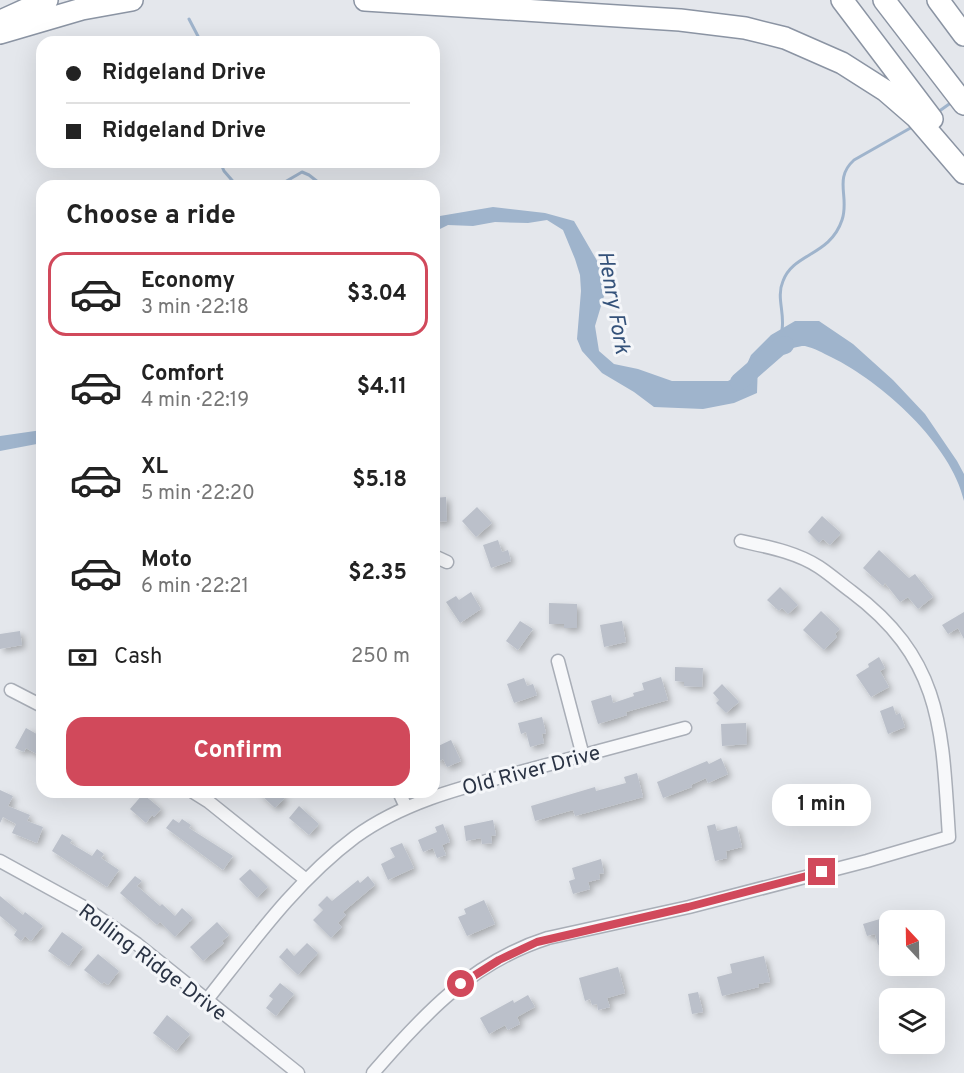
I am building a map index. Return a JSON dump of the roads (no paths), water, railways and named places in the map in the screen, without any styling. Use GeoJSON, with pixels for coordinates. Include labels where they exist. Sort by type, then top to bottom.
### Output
{"type":"FeatureCollection","features":[{"type":"Feature","properties":{"kind":"highway"},"geometry":{"type":"LineString","coordinates":[[0,22],[47,0]]}},
{"type":"Feature","properties":{"kind":"highway"},"geometry":{"type":"LineString","coordinates":[[0,33],[82,9],[132,0]]}},
{"type":"Feature","properties":{"kind":"highway"},"geometry":{"type":"LineString","coordinates":[[365,0],[680,20],[745,28],[785,38],[842,63],[886,91],[916,117],[964,173]]}},
{"type":"Feature","properties":{"kind":"highway"},"geometry":{"type":"LineString","coordinates":[[842,0],[964,160]]}},
{"type":"Feature","properties":{"kind":"highway"},"geometry":{"type":"LineString","coordinates":[[884,0],[964,104]]}},
{"type":"Feature","properties":{"kind":"highway"},"geometry":{"type":"LineString","coordinates":[[938,0],[964,35]]}},
{"type":"Feature","properties":{"kind":"street"},"geometry":{"type":"LineString","coordinates":[[373,1073],[419,1020],[451,991],[492,964],[527,946],[548,938],[722,898],[867,861],[949,837],[940,731],[928,685],[909,649],[897,632],[873,608],[818,567],[779,550],[741,541]]}},
{"type":"Feature","properties":{"kind":"street"},"geometry":{"type":"LineString","coordinates":[[440,559],[447,562]]}},
{"type":"Feature","properties":{"kind":"street"},"geometry":{"type":"LineString","coordinates":[[558,661],[583,756]]}},
{"type":"Feature","properties":{"kind":"street"},"geometry":{"type":"LineString","coordinates":[[11,690],[36,703]]}},
{"type":"Feature","properties":{"kind":"street","name":"Old River Drive"},"geometry":{"type":"LineString","coordinates":[[440,795],[685,728]]}},
{"type":"Feature","properties":{"kind":"street"},"geometry":{"type":"LineString","coordinates":[[202,798],[305,879]]}},
{"type":"Feature","properties":{"kind":"street"},"geometry":{"type":"LineString","coordinates":[[402,798],[406,807]]}},
{"type":"Feature","properties":{"kind":"street","name":"Old River Drive"},"geometry":{"type":"LineString","coordinates":[[206,1001],[305,879],[356,836],[406,807],[432,798]]}},
{"type":"Feature","properties":{"kind":"street","name":"Rolling Ridge Drive"},"geometry":{"type":"LineString","coordinates":[[0,861],[82,906],[136,944],[298,1073]]}},
{"type":"Feature","properties":{"kind":"water"},"geometry":{"type":"Polygon","coordinates":[[[493,207],[545,213],[574,221],[603,271],[604,296],[595,326],[599,351],[614,364],[638,369],[672,381],[728,381],[743,373],[751,355],[771,335],[795,321],[819,321],[853,344],[893,380],[925,414],[964,474],[964,501],[957,479],[945,458],[912,417],[851,368],[805,346],[782,352],[758,363],[757,393],[734,403],[703,409],[654,407],[602,373],[582,351],[577,339],[580,275],[563,230],[547,220],[528,223],[495,222],[473,226],[448,225],[440,229],[440,216],[493,207]]]}},
{"type":"Feature","properties":{"kind":"water"},"geometry":{"type":"Polygon","coordinates":[[[36,431],[36,444],[0,451],[0,436],[36,431]]]}},
{"type":"Feature","properties":{"kind":"waterway"},"geometry":{"type":"LineString","coordinates":[[189,19],[198,36]]}},
{"type":"Feature","properties":{"kind":"waterway"},"geometry":{"type":"LineString","coordinates":[[938,112],[952,102]]}},
{"type":"Feature","properties":{"kind":"waterway"},"geometry":{"type":"LineString","coordinates":[[782,330],[780,293],[783,281],[795,265],[821,248],[836,232],[844,212],[843,181],[848,167],[854,160],[914,126]]}},
{"type":"Feature","properties":{"kind":"waterway"},"geometry":{"type":"LineString","coordinates":[[223,168],[232,180]]}},
{"type":"Feature","properties":{"kind":"waterway"},"geometry":{"type":"LineString","coordinates":[[288,180],[302,172],[315,180]]}},
{"type":"Feature","properties":{"kind":"waterway","name":"Henry Fork"},"geometry":{"type":"LineString","coordinates":[[739,382],[779,347],[785,345]]}}]}
